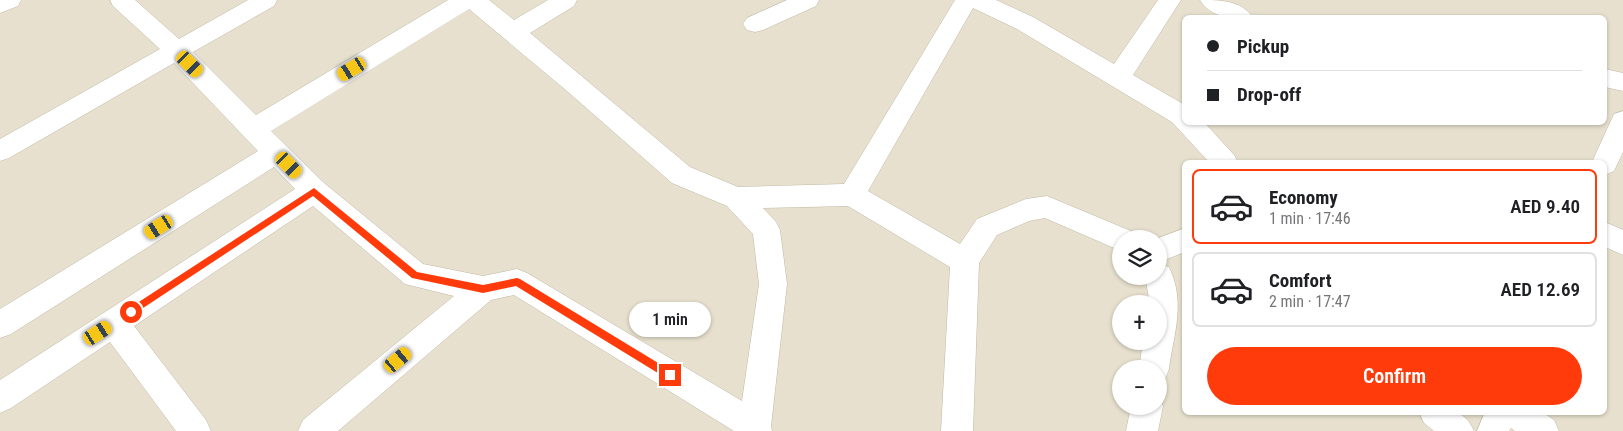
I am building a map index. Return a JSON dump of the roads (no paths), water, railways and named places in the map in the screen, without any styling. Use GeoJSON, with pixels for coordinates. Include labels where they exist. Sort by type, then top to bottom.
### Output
{"type":"FeatureCollection","features":[{"type":"Feature","properties":{"kind":"street"},"geometry":{"type":"LineString","coordinates":[[0,5],[10,0]]}},
{"type":"Feature","properties":{"kind":"street"},"geometry":{"type":"LineString","coordinates":[[121,0],[177,51],[314,191],[415,276],[483,289],[517,282],[756,429],[773,284],[766,230],[737,198]]}},
{"type":"Feature","properties":{"kind":"street"},"geometry":{"type":"LineString","coordinates":[[0,151],[266,0]]}},
{"type":"Feature","properties":{"kind":"street"},"geometry":{"type":"LineString","coordinates":[[254,129],[466,0]]}},
{"type":"Feature","properties":{"kind":"street"},"geometry":{"type":"LineString","coordinates":[[474,0],[576,84],[681,175],[737,198],[852,195],[965,261]]}},
{"type":"Feature","properties":{"kind":"street"},"geometry":{"type":"LineString","coordinates":[[513,32],[566,0]]}},
{"type":"Feature","properties":{"kind":"street"},"geometry":{"type":"LineString","coordinates":[[755,24],[808,0]]}},
{"type":"Feature","properties":{"kind":"street"},"geometry":{"type":"LineString","coordinates":[[852,195],[966,0]]}},
{"type":"Feature","properties":{"kind":"street"},"geometry":{"type":"LineString","coordinates":[[976,0],[1025,23],[1182,116]]}},
{"type":"Feature","properties":{"kind":"street"},"geometry":{"type":"LineString","coordinates":[[1118,78],[1170,0]]}},
{"type":"Feature","properties":{"kind":"street"},"geometry":{"type":"LineString","coordinates":[[1210,0],[1237,15]]}},
{"type":"Feature","properties":{"kind":"street"},"geometry":{"type":"LineString","coordinates":[[1607,78],[1623,82]]}},
{"type":"Feature","properties":{"kind":"street"},"geometry":{"type":"LineString","coordinates":[[1607,160],[1623,121]]}},
{"type":"Feature","properties":{"kind":"street"},"geometry":{"type":"LineString","coordinates":[[1191,125],[1223,160]]}},
{"type":"Feature","properties":{"kind":"street"},"geometry":{"type":"LineString","coordinates":[[0,325],[276,152]]}},
{"type":"Feature","properties":{"kind":"street"},"geometry":{"type":"LineString","coordinates":[[0,398],[314,191]]}},
{"type":"Feature","properties":{"kind":"street"},"geometry":{"type":"LineString","coordinates":[[957,431],[965,261],[988,227],[1026,210],[1047,207],[1112,235]]}},
{"type":"Feature","properties":{"kind":"street"},"geometry":{"type":"LineString","coordinates":[[1607,235],[1623,243]]}},
{"type":"Feature","properties":{"kind":"street"},"geometry":{"type":"LineString","coordinates":[[1167,247],[1182,241]]}},
{"type":"Feature","properties":{"kind":"street"},"geometry":{"type":"LineString","coordinates":[[314,431],[483,289]]}},
{"type":"Feature","properties":{"kind":"street"},"geometry":{"type":"LineString","coordinates":[[114,323],[195,431]]}},
{"type":"Feature","properties":{"kind":"street"},"geometry":{"type":"LineString","coordinates":[[1142,431],[1145,415]]}},
{"type":"Feature","properties":{"kind":"street"},"geometry":{"type":"LineString","coordinates":[[1439,415],[1458,431]]}},
{"type":"Feature","properties":{"kind":"street"},"geometry":{"type":"LineString","coordinates":[[1493,431],[1501,415]]}},
{"type":"Feature","properties":{"kind":"street"},"geometry":{"type":"LineString","coordinates":[[1518,415],[1543,431]]}}]}
